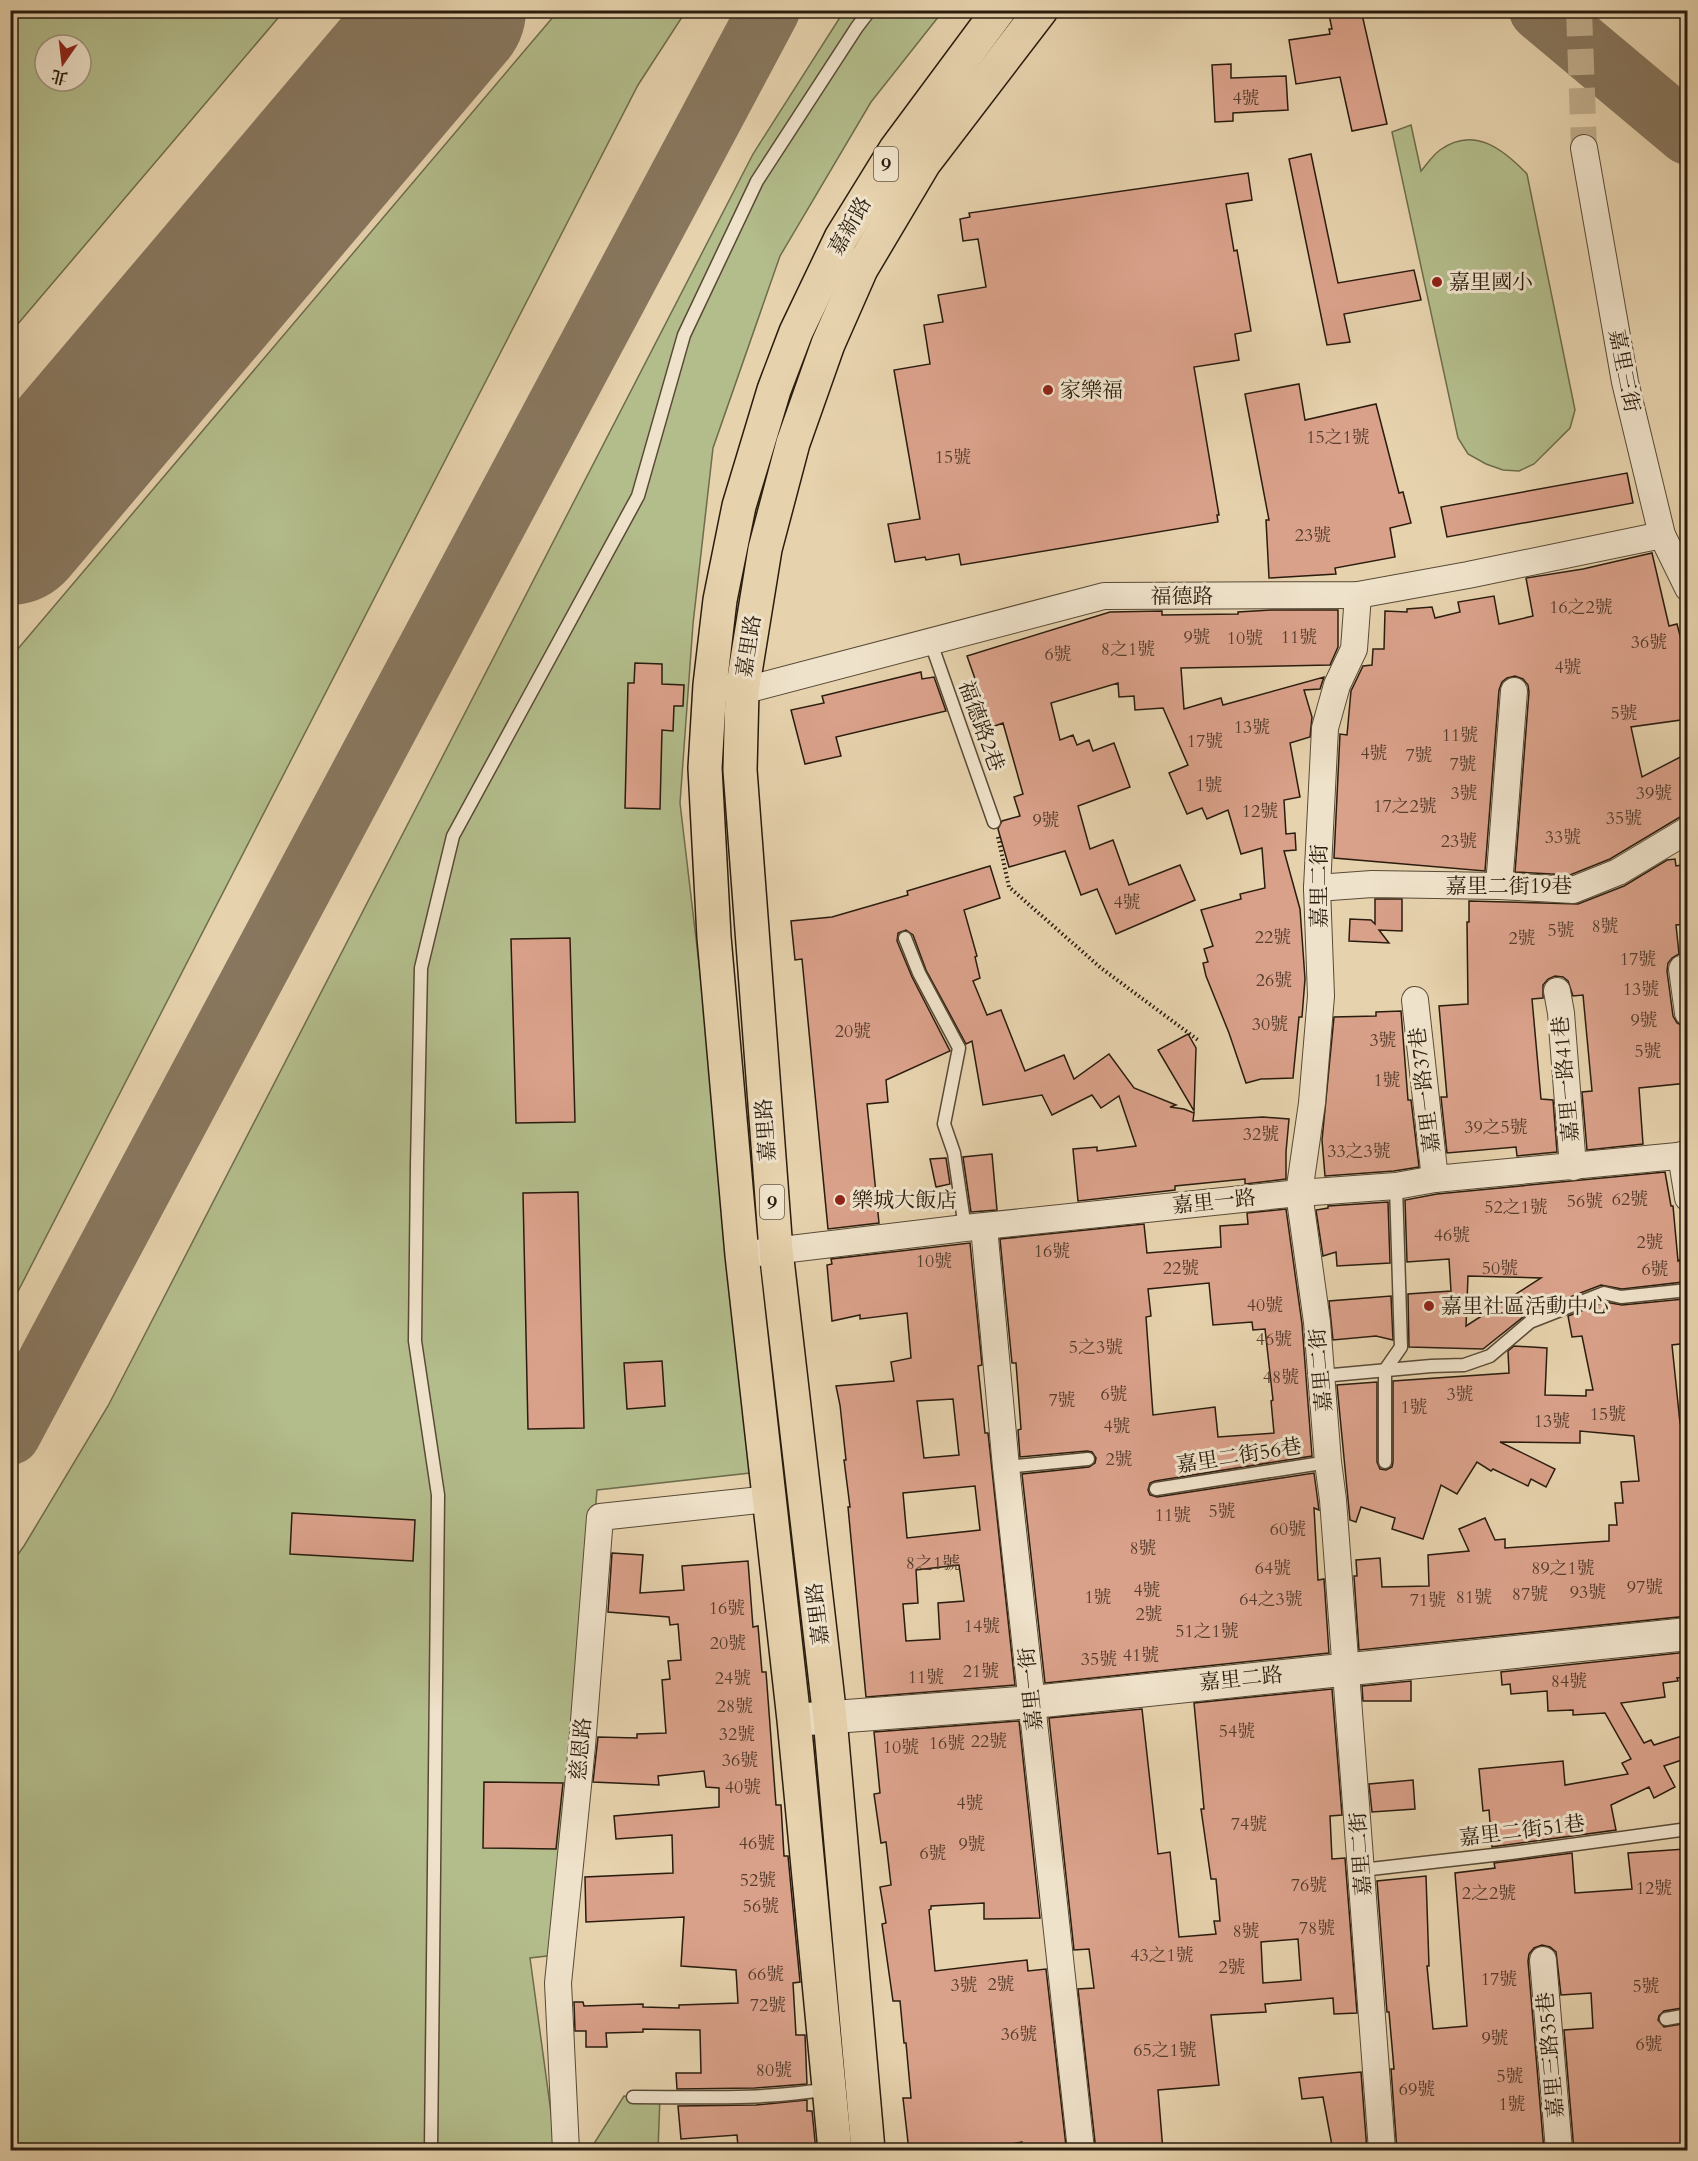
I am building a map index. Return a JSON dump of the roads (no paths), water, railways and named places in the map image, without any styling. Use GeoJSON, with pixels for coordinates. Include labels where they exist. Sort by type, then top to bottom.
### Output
{"type":"FeatureCollection","features":[{"type":"Feature","properties":{"kind":"main road","name":"嘉新路"},"geometry":{"type":"LineString","coordinates":[[796,332],[841,238],[896,149],[999,10]]}},
{"type":"Feature","properties":{"kind":"main road","name":"嘉新路"},"geometry":{"type":"LineString","coordinates":[[861,269],[924,164],[1041,10]]}},
{"type":"Feature","properties":{"kind":"main road","name":"嘉里路"},"geometry":{"type":"LineString","coordinates":[[861,269],[828,344],[793,442],[765,549],[742,691],[740,770],[776,1251],[830,1718],[868,2151]]}},
{"type":"Feature","properties":{"kind":"main road","name":"嘉里路"},"geometry":{"type":"LineString","coordinates":[[796,332],[774,390],[739,506],[720,600],[710,685],[705,768],[714,937],[742,1255],[794,1720],[835,2151]]}},
{"type":"Feature","properties":{"kind":"street","name":"嘉里三街"},"geometry":{"type":"LineString","coordinates":[[1584,148],[1625,382],[1662,535],[1688,588]]}},
{"type":"Feature","properties":{"kind":"street","name":"福德路"},"geometry":{"type":"LineString","coordinates":[[710,685],[742,691],[1104,596],[1358,595],[1662,535]]}},
{"type":"Feature","properties":{"kind":"street","name":"嘉里二街"},"geometry":{"type":"LineString","coordinates":[[1358,595],[1354,649],[1337,685],[1324,728],[1317,888],[1321,996],[1311,1103],[1299,1193],[1322,1376],[1333,1500],[1382,2151]]}},
{"type":"Feature","properties":{"kind":"street"},"geometry":{"type":"LineString","coordinates":[[1499,886],[1514,691]]}},
{"type":"Feature","properties":{"kind":"street","name":"嘉里二街19巷"},"geometry":{"type":"LineString","coordinates":[[1317,888],[1372,884],[1573,890],[1618,872],[1688,830]]}},
{"type":"Feature","properties":{"kind":"street"},"geometry":{"type":"LineString","coordinates":[[1682,969],[1688,1013]]}},
{"type":"Feature","properties":{"kind":"street","name":"嘉里一路41巷"},"geometry":{"type":"LineString","coordinates":[[1557,991],[1561,1013],[1573,1167]]}},
{"type":"Feature","properties":{"kind":"street","name":"嘉里一路37巷"},"geometry":{"type":"LineString","coordinates":[[1414,1000],[1435,1179]]}},
{"type":"Feature","properties":{"kind":"street","name":"嘉里一路"},"geometry":{"type":"LineString","coordinates":[[742,1255],[1299,1193],[1395,1186],[1435,1179],[1684,1155]]}},
{"type":"Feature","properties":{"kind":"street"},"geometry":{"type":"LineString","coordinates":[[1684,1155],[1688,1197]]}},
{"type":"Feature","properties":{"kind":"street","name":"嘉里一街"},"geometry":{"type":"LineString","coordinates":[[975,1228],[1033,1702],[1081,2151]]}},
{"type":"Feature","properties":{"kind":"street","name":"慈恩路"},"geometry":{"type":"LineString","coordinates":[[566,2151],[558,1983],[582,1746],[600,1517],[769,1499]]}},
{"type":"Feature","properties":{"kind":"street","name":"嘉里二路"},"geometry":{"type":"LineString","coordinates":[[794,1720],[1033,1702],[1688,1634]]}},
{"type":"Feature","properties":{"kind":"street","name":"嘉里三路35巷"},"geometry":{"type":"LineString","coordinates":[[1543,1960],[1558,2151]]}},
{"type":"Feature","properties":{"kind":"lane"},"geometry":{"type":"LineString","coordinates":[[431,2151],[438,1495],[415,1341],[421,968],[453,836],[638,496],[684,336],[757,181],[870,10]]}},
{"type":"Feature","properties":{"kind":"lane","name":"福德路2巷"},"geometry":{"type":"LineString","coordinates":[[931,643],[994,822]]}},
{"type":"Feature","properties":{"kind":"lane"},"geometry":{"type":"LineString","coordinates":[[905,938],[919,974],[959,1048],[944,1125],[975,1228]]}},
{"type":"Feature","properties":{"kind":"lane"},"geometry":{"type":"LineString","coordinates":[[1385,1462],[1384,1370],[1401,1347],[1395,1186]]}},
{"type":"Feature","properties":{"kind":"lane"},"geometry":{"type":"LineString","coordinates":[[1322,1376],[1464,1365],[1490,1356],[1530,1322],[1604,1293],[1621,1298],[1688,1290]]}},
{"type":"Feature","properties":{"kind":"lane"},"geometry":{"type":"LineString","coordinates":[[1006,1467],[1088,1459]]}},
{"type":"Feature","properties":{"kind":"lane","name":"嘉里二街56巷"},"geometry":{"type":"LineString","coordinates":[[1156,1489],[1328,1462]]}},
{"type":"Feature","properties":{"kind":"lane","name":"嘉里二街51巷"},"geometry":{"type":"LineString","coordinates":[[1362,1870],[1688,1829]]}},
{"type":"Feature","properties":{"kind":"lane"},"geometry":{"type":"LineString","coordinates":[[1666,2019],[1688,2015]]}},
{"type":"Feature","properties":{"kind":"lane"},"geometry":{"type":"LineString","coordinates":[[633,2097],[754,2097],[829,2089]]}},
{"type":"Feature","properties":{"kind":"tunnel"},"geometry":{"type":"LineString","coordinates":[[1579,10],[1584,148]]}},
{"type":"Feature","properties":{"kind":"place","name":"嘉里國小"},"geometry":{"type":"Point","coordinates":[1437,282]}},
{"type":"Feature","properties":{"kind":"place","name":"家樂福"},"geometry":{"type":"Point","coordinates":[1048,390]}},
{"type":"Feature","properties":{"kind":"place","name":"樂城大飯店"},"geometry":{"type":"Point","coordinates":[840,1200]}},
{"type":"Feature","properties":{"kind":"place","name":"嘉里社區活動中心"},"geometry":{"type":"Point","coordinates":[1429,1306]}}]}
